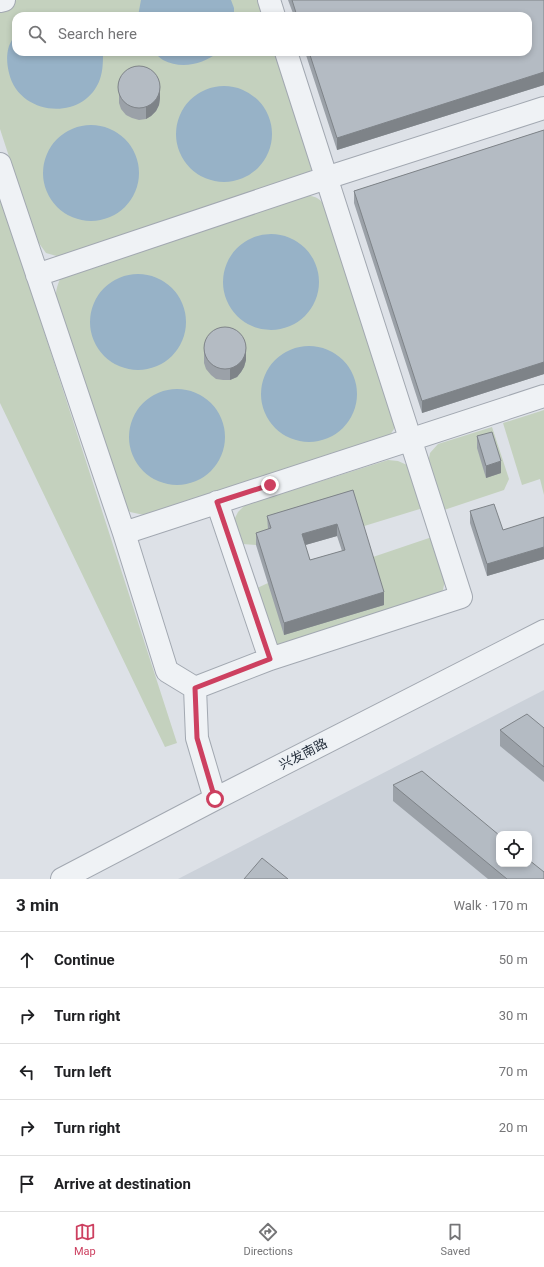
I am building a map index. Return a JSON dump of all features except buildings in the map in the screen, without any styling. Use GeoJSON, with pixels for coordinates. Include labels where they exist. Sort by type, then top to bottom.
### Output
{"type":"FeatureCollection","features":[{"type":"Feature","properties":{"kind":"street"},"geometry":{"type":"LineString","coordinates":[[0,1],[4,0]]}},
{"type":"Feature","properties":{"kind":"street"},"geometry":{"type":"LineString","coordinates":[[269,0],[273,12]]}},
{"type":"Feature","properties":{"kind":"street"},"geometry":{"type":"LineString","coordinates":[[195,688],[270,659],[461,598],[287,56]]}},
{"type":"Feature","properties":{"kind":"street"},"geometry":{"type":"LineString","coordinates":[[37,275],[326,178],[544,108]]}},
{"type":"Feature","properties":{"kind":"street"},"geometry":{"type":"LineString","coordinates":[[0,164],[124,533],[168,671],[195,688]]}},
{"type":"Feature","properties":{"kind":"street"},"geometry":{"type":"LineString","coordinates":[[124,533],[544,396]]}},
{"type":"Feature","properties":{"kind":"street"},"geometry":{"type":"LineString","coordinates":[[217,502],[270,659]]}},
{"type":"Feature","properties":{"kind":"street","name":"兴发南路"},"geometry":{"type":"LineString","coordinates":[[62,879],[544,631]]}},
{"type":"Feature","properties":{"kind":"street"},"geometry":{"type":"LineString","coordinates":[[195,688],[197,738],[215,799]]}},
{"type":"Feature","properties":{"kind":"shaded area"},"geometry":{"type":"Polygon","coordinates":[[[544,690],[544,879],[178,879],[544,690]]]}},
{"type":"Feature","properties":{"kind":"green space"},"geometry":{"type":"Polygon","coordinates":[[[17,0],[259,0],[263,12],[12,12],[12,56],[277,56],[310,156],[311,170],[305,179],[60,257],[46,253],[36,239],[0,129],[0,6],[17,0]]]}},
{"type":"Feature","properties":{"kind":"green space"},"geometry":{"type":"Polygon","coordinates":[[[0,195],[177,743],[165,747],[0,403],[0,195]]]}},
{"type":"Feature","properties":{"kind":"green space"},"geometry":{"type":"Polygon","coordinates":[[[298,195],[316,197],[321,201],[327,210],[394,415],[394,429],[388,438],[144,515],[130,512],[120,498],[56,303],[59,282],[65,270],[298,195]]]}},
{"type":"Feature","properties":{"kind":"green space"},"geometry":{"type":"Polygon","coordinates":[[[544,410],[544,495],[540,479],[522,485],[503,423],[544,410]]]}},
{"type":"Feature","properties":{"kind":"green space"},"geometry":{"type":"Polygon","coordinates":[[[492,427],[509,479],[504,490],[444,510],[428,463],[430,453],[438,444],[492,427]]]}},
{"type":"Feature","properties":{"kind":"green space"},"geometry":{"type":"Polygon","coordinates":[[[388,460],[398,461],[407,465],[423,508],[361,527],[271,540],[256,545],[242,544],[234,520],[238,512],[245,505],[388,460]]]}},
{"type":"Feature","properties":{"kind":"green space"},"geometry":{"type":"Polygon","coordinates":[[[432,537],[445,580],[443,590],[437,596],[278,645],[272,639],[255,589],[268,583],[370,558],[432,537]]]}},
{"type":"Feature","properties":{"kind":"water"},"geometry":{"type":"Polygon","coordinates":[[[141,0],[231,0],[234,8],[234,12],[139,12],[141,0]]]}},
{"type":"Feature","properties":{"kind":"water"},"geometry":{"type":"Polygon","coordinates":[[[12,40],[12,56],[103,56],[103,66],[100,79],[92,93],[81,102],[67,108],[53,109],[38,106],[25,99],[15,88],[8,67],[7,56],[12,40]]]}},
{"type":"Feature","properties":{"kind":"water"},"geometry":{"type":"Polygon","coordinates":[[[158,56],[213,56],[206,60],[185,65],[178,65],[163,60],[158,56]]]}},
{"type":"Feature","properties":{"kind":"water"},"geometry":{"type":"Polygon","coordinates":[[[224,86],[242,90],[251,94],[258,100],[264,107],[268,116],[272,134],[268,152],[264,161],[258,168],[251,174],[242,178],[224,182],[206,178],[197,174],[190,168],[184,161],[180,152],[176,134],[180,116],[184,107],[190,100],[197,94],[206,90],[224,86]]]}},
{"type":"Feature","properties":{"kind":"water"},"geometry":{"type":"Polygon","coordinates":[[[91,125],[109,129],[118,133],[125,139],[131,146],[135,155],[139,173],[135,191],[131,200],[125,207],[118,213],[109,217],[91,221],[73,217],[64,213],[57,207],[51,200],[47,191],[43,173],[47,155],[51,146],[57,139],[64,133],[73,129],[91,125]]]}},
{"type":"Feature","properties":{"kind":"water"},"geometry":{"type":"Polygon","coordinates":[[[271,234],[289,238],[298,242],[305,248],[311,255],[315,264],[319,282],[315,300],[311,309],[305,316],[298,322],[289,326],[271,330],[253,326],[244,322],[237,316],[231,309],[227,300],[223,282],[227,264],[231,255],[237,248],[244,242],[253,238],[271,234]]]}},
{"type":"Feature","properties":{"kind":"water"},"geometry":{"type":"Polygon","coordinates":[[[138,274],[156,278],[165,282],[172,288],[178,295],[182,304],[186,322],[182,340],[178,349],[172,356],[165,362],[156,366],[138,370],[120,366],[111,362],[104,356],[98,349],[94,340],[90,322],[94,304],[98,295],[104,288],[111,282],[120,278],[138,274]]]}},
{"type":"Feature","properties":{"kind":"water"},"geometry":{"type":"Polygon","coordinates":[[[309,346],[327,350],[336,354],[343,360],[349,367],[353,376],[357,394],[353,412],[349,421],[343,428],[336,434],[327,438],[309,442],[291,438],[282,434],[275,428],[269,421],[265,412],[261,394],[265,376],[269,367],[275,360],[282,354],[291,350],[309,346]]]}},
{"type":"Feature","properties":{"kind":"water"},"geometry":{"type":"Polygon","coordinates":[[[177,389],[195,393],[204,397],[211,403],[217,410],[221,419],[225,437],[221,455],[217,464],[211,471],[204,477],[195,481],[177,485],[159,481],[150,477],[143,471],[137,464],[133,455],[129,437],[133,419],[137,410],[143,403],[150,397],[159,393],[177,389]]]}},
{"type":"Feature","properties":{"kind":"route"},"geometry":{"type":"LineString","coordinates":[[215,799],[197,738],[195,688],[270,659],[217,502],[270,485]]}}]}
